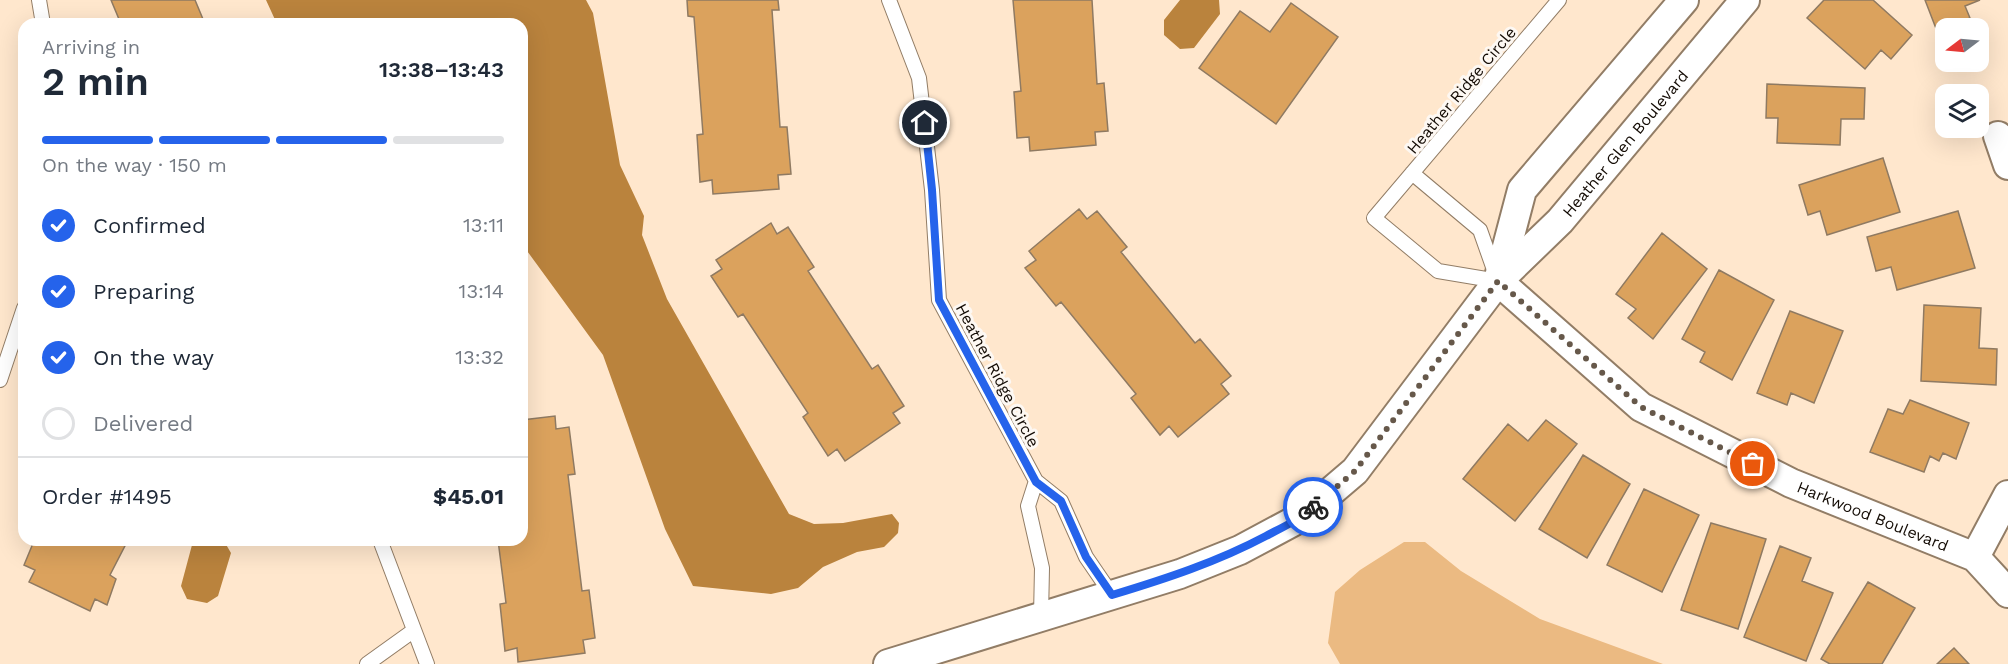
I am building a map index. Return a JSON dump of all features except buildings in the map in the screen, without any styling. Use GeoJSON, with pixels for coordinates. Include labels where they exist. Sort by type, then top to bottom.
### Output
{"type":"FeatureCollection","features":[{"type":"Feature","properties":{"kind":"street","name":"Heather Glen Boulevard"},"geometry":{"type":"LineString","coordinates":[[1498,281],[1522,190],[1684,0]]}},
{"type":"Feature","properties":{"kind":"street","name":"Heather Glen Boulevard"},"geometry":{"type":"LineString","coordinates":[[888,664],[1180,574],[1240,550],[1300,518],[1355,471],[1498,281],[1560,221],[1745,0]]}},
{"type":"Feature","properties":{"kind":"street"},"geometry":{"type":"LineString","coordinates":[[1998,136],[2008,165]]}},
{"type":"Feature","properties":{"kind":"street","name":"Harkwood Boulevard"},"geometry":{"type":"LineString","coordinates":[[1498,281],[1641,407],[1791,483],[1975,557],[2008,593]]}},
{"type":"Feature","properties":{"kind":"street"},"geometry":{"type":"LineString","coordinates":[[1975,557],[2008,495]]}},
{"type":"Feature","properties":{"kind":"lane"},"geometry":{"type":"LineString","coordinates":[[39,0],[42,18]]}},
{"type":"Feature","properties":{"kind":"lane","name":"Heather Ridge Circle"},"geometry":{"type":"LineString","coordinates":[[890,0],[919,78],[932,190],[939,300],[1036,482],[1061,501],[1086,557],[1112,595]]}},
{"type":"Feature","properties":{"kind":"lane","name":"Heather Ridge Circle"},"geometry":{"type":"LineString","coordinates":[[1412,173],[1480,230],[1498,281],[1438,271],[1374,218],[1412,173],[1559,0]]}},
{"type":"Feature","properties":{"kind":"lane"},"geometry":{"type":"LineString","coordinates":[[0,380],[18,326]]}},
{"type":"Feature","properties":{"kind":"lane"},"geometry":{"type":"LineString","coordinates":[[1036,482],[1028,506],[1042,568],[1041,616]]}},
{"type":"Feature","properties":{"kind":"lane"},"geometry":{"type":"LineString","coordinates":[[382,546],[427,664]]}},
{"type":"Feature","properties":{"kind":"lane"},"geometry":{"type":"LineString","coordinates":[[367,664],[413,631]]}},
{"type":"Feature","properties":{"kind":"shaded area"},"geometry":{"type":"Polygon","coordinates":[[[266,0],[586,0],[593,13],[620,165],[644,216],[642,235],[667,299],[789,514],[814,524],[843,523],[892,514],[899,523],[898,533],[884,547],[857,552],[823,567],[798,588],[771,594],[693,586],[665,529],[603,355],[528,252],[528,18],[274,18],[266,0]]]}},
{"type":"Feature","properties":{"kind":"shaded area"},"geometry":{"type":"Polygon","coordinates":[[[1180,0],[1219,0],[1220,14],[1194,48],[1180,49],[1164,35],[1164,20],[1180,0]]]}},
{"type":"Feature","properties":{"kind":"shaded area"},"geometry":{"type":"Polygon","coordinates":[[[1404,542],[1425,542],[1461,571],[1540,619],[1663,664],[1340,664],[1328,643],[1335,592],[1360,570],[1404,542]]]}},
{"type":"Feature","properties":{"kind":"shaded area"},"geometry":{"type":"Polygon","coordinates":[[[192,546],[227,546],[231,553],[218,596],[207,603],[187,599],[181,586],[192,546]]]}},
{"type":"Feature","properties":{"kind":"way so far"},"geometry":{"type":"LineString","coordinates":[[1313,507],[1355,471],[1498,281],[1641,407],[1753,464]]}},
{"type":"Feature","properties":{"kind":"route"},"geometry":{"type":"LineString","coordinates":[[925,123],[939,300],[1036,482],[1061,501],[1086,557],[1112,595],[1180,574],[1240,550],[1300,518],[1313,507]]}}]}
